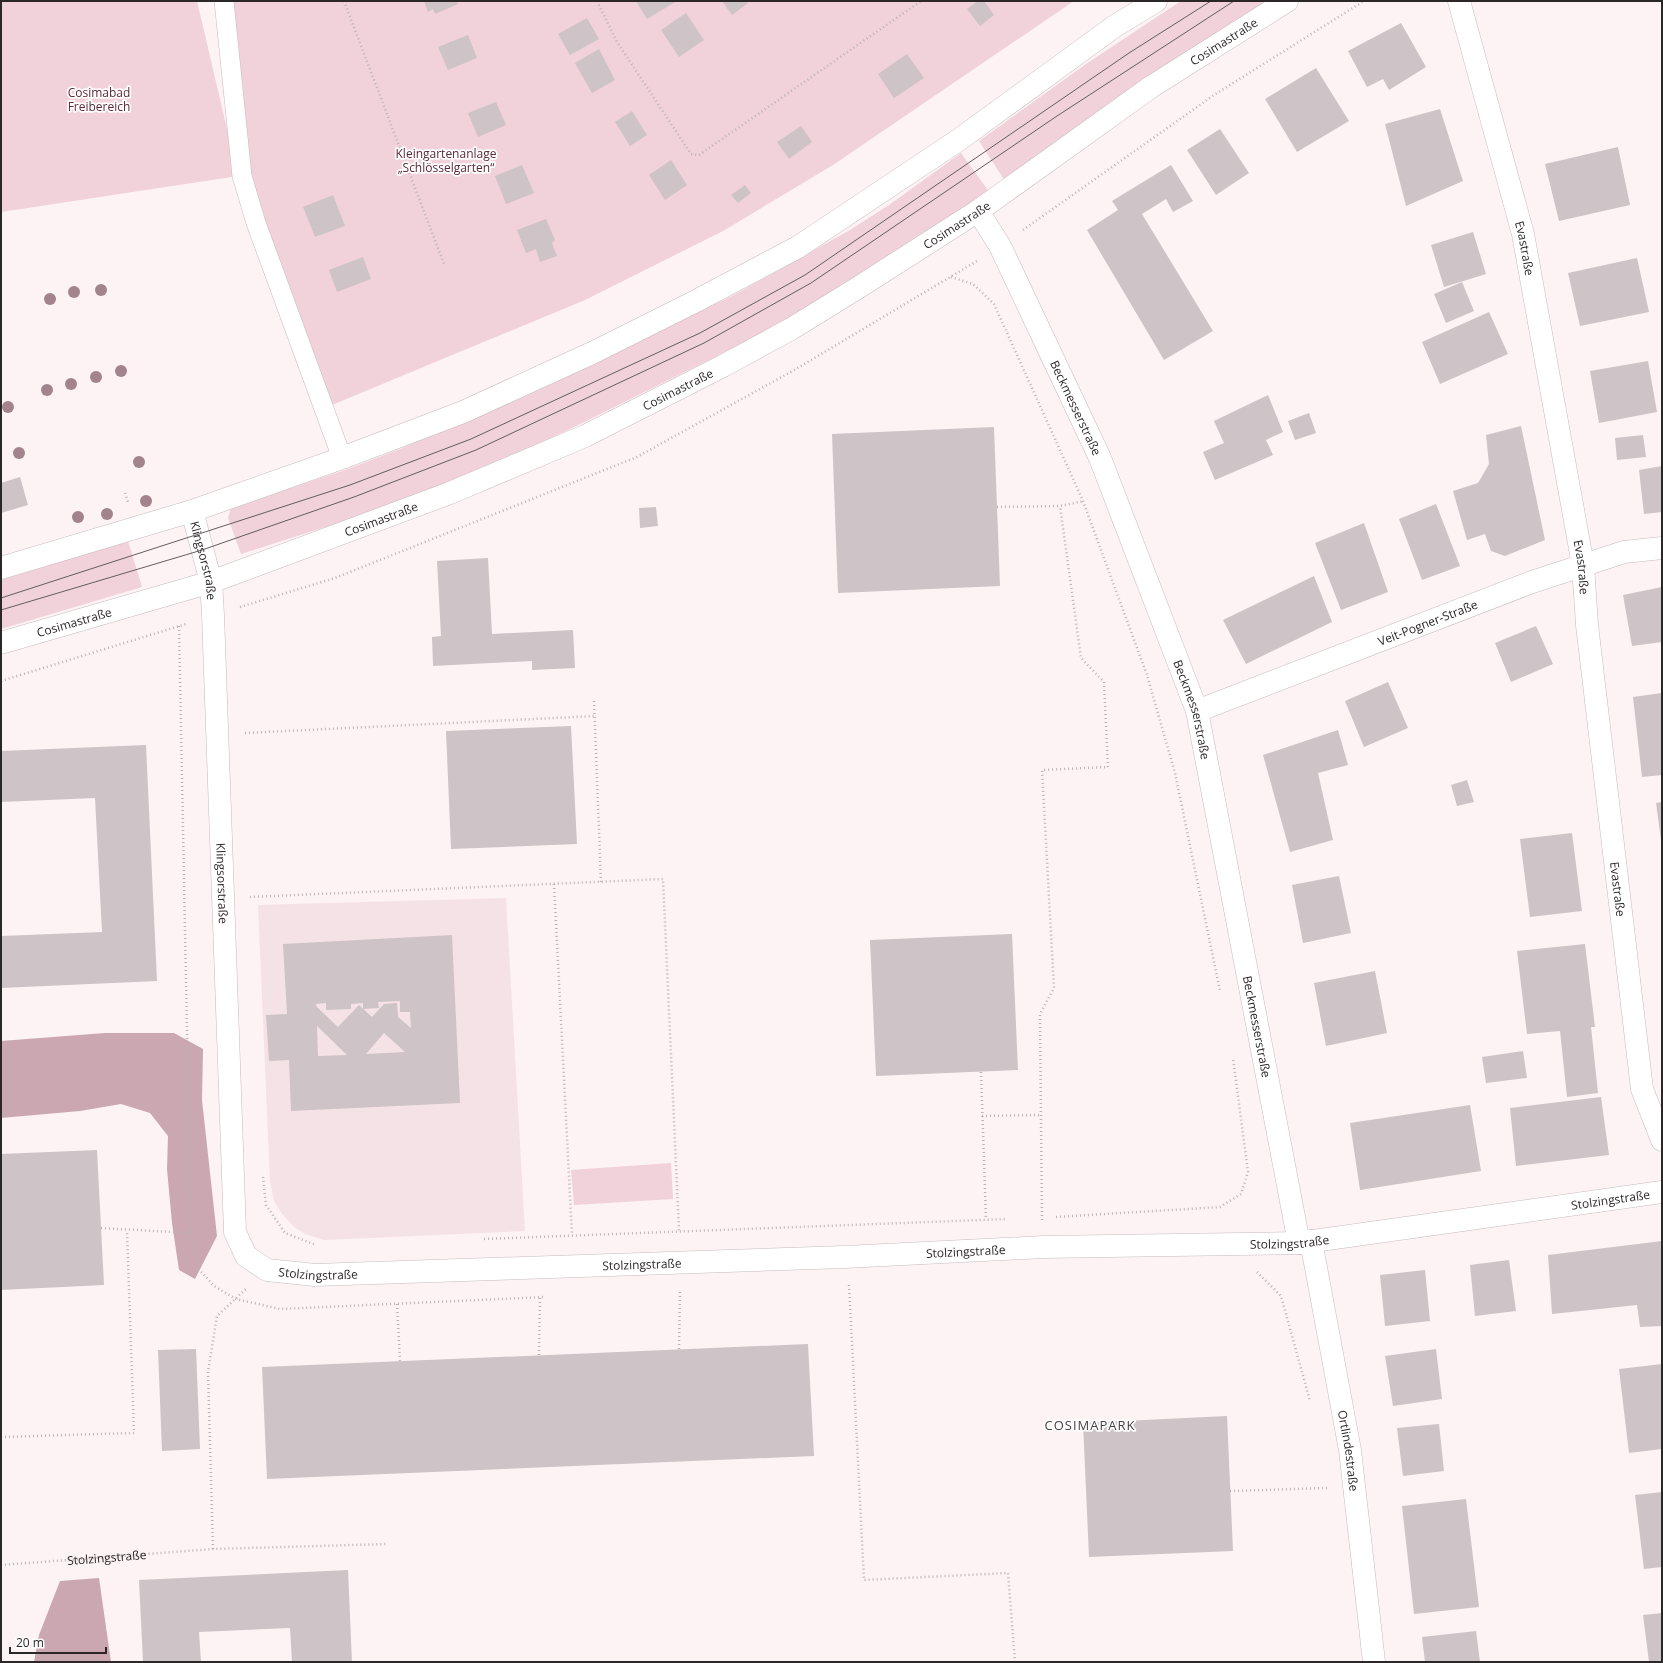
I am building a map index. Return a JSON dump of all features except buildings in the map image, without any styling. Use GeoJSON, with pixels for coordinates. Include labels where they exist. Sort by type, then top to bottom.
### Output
{"type":"FeatureCollection","features":[{"type":"Feature","properties":{"kind":"street"},"geometry":{"type":"LineString","coordinates":[[1,568],[192,511],[342,458],[463,412],[592,353],[696,301],[798,247],[960,139],[1115,26],[1156,1]]}},
{"type":"Feature","properties":{"kind":"street","name":"Cosimastraße"},"geometry":{"type":"LineString","coordinates":[[1,643],[211,582],[450,493],[585,436],[722,366],[791,328],[978,211],[1151,88],[1287,1]]}},
{"type":"Feature","properties":{"kind":"street","name":"Evastraße"},"geometry":{"type":"LineString","coordinates":[[1459,1],[1522,234],[1583,565],[1587,625],[1642,1089],[1662,1140]]}},
{"type":"Feature","properties":{"kind":"street","name":"Beckmesserstraße"},"geometry":{"type":"LineString","coordinates":[[978,211],[1000,246],[1100,458],[1197,711],[1305,1242]]}},
{"type":"Feature","properties":{"kind":"street","name":"Klingsorstraße"},"geometry":{"type":"LineString","coordinates":[[192,511],[211,582],[216,668],[236,1232],[246,1256]]}},
{"type":"Feature","properties":{"kind":"street","name":"Veit-Pogner-Straße"},"geometry":{"type":"LineString","coordinates":[[1197,711],[1532,582],[1624,552],[1662,548]]}},
{"type":"Feature","properties":{"kind":"street","name":"Stolzingstraße"},"geometry":{"type":"LineString","coordinates":[[246,1256],[267,1270],[315,1274],[845,1257],[1044,1247],[1305,1242],[1662,1192]]}},
{"type":"Feature","properties":{"kind":"street","name":"Ortlindestraße"},"geometry":{"type":"LineString","coordinates":[[1305,1242],[1350,1450],[1374,1662]]}},
{"type":"Feature","properties":{"kind":"lane"},"geometry":{"type":"LineString","coordinates":[[224,1],[242,176],[256,223],[342,458]]}},
{"type":"Feature","properties":{"kind":"path"},"geometry":{"type":"LineString","coordinates":[[344,1],[444,264]]}},
{"type":"Feature","properties":{"kind":"path"},"geometry":{"type":"LineString","coordinates":[[597,1],[617,42],[686,148],[691,154],[699,155],[921,1]]}},
{"type":"Feature","properties":{"kind":"path"},"geometry":{"type":"LineString","coordinates":[[951,277],[973,284],[994,304],[1085,508],[1147,675],[1175,773],[1222,999]]}},
{"type":"Feature","properties":{"kind":"path"},"geometry":{"type":"LineString","coordinates":[[997,507],[1060,506],[1081,658],[1104,682],[1108,767],[1042,770],[1054,988],[1040,1014],[1040,1115],[1044,1247]]}},
{"type":"Feature","properties":{"kind":"path"},"geometry":{"type":"LineString","coordinates":[[179,626],[191,1233],[197,1267],[214,1286],[236,1299]]}},
{"type":"Feature","properties":{"kind":"path"},"geometry":{"type":"LineString","coordinates":[[594,701],[602,882]]}},
{"type":"Feature","properties":{"kind":"path"},"geometry":{"type":"LineString","coordinates":[[245,733],[595,716]]}},
{"type":"Feature","properties":{"kind":"path"},"geometry":{"type":"LineString","coordinates":[[249,897],[663,879],[679,1231]]}},
{"type":"Feature","properties":{"kind":"path"},"geometry":{"type":"LineString","coordinates":[[554,884],[572,1235]]}},
{"type":"Feature","properties":{"kind":"path"},"geometry":{"type":"LineString","coordinates":[[1034,1218],[1220,1207],[1241,1194],[1248,1172],[1232,1054]]}},
{"type":"Feature","properties":{"kind":"path"},"geometry":{"type":"LineString","coordinates":[[981,1072],[986,1219],[989,1249]]}},
{"type":"Feature","properties":{"kind":"path"},"geometry":{"type":"LineString","coordinates":[[982,1116],[1040,1115]]}},
{"type":"Feature","properties":{"kind":"path"},"geometry":{"type":"LineString","coordinates":[[477,1239],[1010,1219]]}},
{"type":"Feature","properties":{"kind":"path"},"geometry":{"type":"LineString","coordinates":[[101,1228],[127,1231],[191,1233]]}},
{"type":"Feature","properties":{"kind":"path"},"geometry":{"type":"LineString","coordinates":[[1,1437],[134,1433],[127,1231]]}},
{"type":"Feature","properties":{"kind":"path"},"geometry":{"type":"LineString","coordinates":[[285,1233],[319,1247]]}},
{"type":"Feature","properties":{"kind":"path"},"geometry":{"type":"LineString","coordinates":[[845,1257],[849,1284],[864,1580],[1008,1573],[1015,1662]]}},
{"type":"Feature","properties":{"kind":"path","name":"Stolzingstraße"},"geometry":{"type":"LineString","coordinates":[[213,1549],[208,1372],[217,1316],[267,1270]]}},
{"type":"Feature","properties":{"kind":"path"},"geometry":{"type":"LineString","coordinates":[[1259,1272],[1281,1296],[1312,1407]]}},
{"type":"Feature","properties":{"kind":"path"},"geometry":{"type":"LineString","coordinates":[[679,1349],[680,1291]]}},
{"type":"Feature","properties":{"kind":"path"},"geometry":{"type":"LineString","coordinates":[[539,1355],[540,1298]]}},
{"type":"Feature","properties":{"kind":"path"},"geometry":{"type":"LineString","coordinates":[[397,1304],[400,1361]]}},
{"type":"Feature","properties":{"kind":"path"},"geometry":{"type":"LineString","coordinates":[[1230,1491],[1331,1488]]}},
{"type":"Feature","properties":{"kind":"path","name":"Stolzingstraße"},"geometry":{"type":"LineString","coordinates":[[1,1565],[213,1549],[387,1544]]}},
{"type":"Feature","properties":{"kind":"shaded area"},"geometry":{"type":"Polygon","coordinates":[[[506,898],[525,1231],[324,1240],[305,1234],[294,1227],[282,1214],[274,1201],[270,1182],[258,905],[506,898]]]}},
{"type":"Feature","properties":{"kind":"shaded area"},"geometry":{"type":"Polygon","coordinates":[[[105,1033],[174,1033],[203,1049],[202,1100],[217,1236],[195,1279],[179,1270],[172,1223],[167,1169],[168,1136],[150,1113],[121,1104],[80,1111],[1,1118],[1,1041],[105,1033]]]}},
{"type":"Feature","properties":{"kind":"shaded area"},"geometry":{"type":"Polygon","coordinates":[[[99,1578],[111,1662],[34,1662],[39,1635],[60,1581],[99,1578]]]}},
{"type":"Feature","properties":{"kind":"green space","name":"Cosimabad Freibereich"},"geometry":{"type":"Polygon","coordinates":[[[1,1],[197,1],[238,176],[1,212],[1,1]]]}},
{"type":"Feature","properties":{"kind":"green space","name":"Kleingartenanlage „Schlösselgarten“"},"geometry":{"type":"Polygon","coordinates":[[[226,1],[1074,1],[833,165],[723,231],[585,300],[327,407],[246,176],[226,1]]]}},
{"type":"Feature","properties":{"kind":"green space"},"geometry":{"type":"Polygon","coordinates":[[[1181,1],[1274,1],[1005,181],[979,141],[1086,64],[1181,1]]]}},
{"type":"Feature","properties":{"kind":"green space"},"geometry":{"type":"Polygon","coordinates":[[[961,153],[990,193],[801,314],[522,452],[363,515],[241,554],[228,518],[231,508],[348,469],[400,449],[560,377],[730,297],[850,230],[889,205],[961,153]]]}},
{"type":"Feature","properties":{"kind":"green space"},"geometry":{"type":"Polygon","coordinates":[[[128,541],[142,587],[1,629],[1,580],[128,541]]]}},
{"type":"Feature","properties":{"kind":"green space"},"geometry":{"type":"Polygon","coordinates":[[[671,1163],[673,1199],[574,1205],[571,1170],[671,1163]]]}},
{"type":"Feature","properties":{"kind":"tram line"},"geometry":{"type":"LineString","coordinates":[[1,598],[350,485],[471,439],[700,333],[805,275],[1129,53],[1211,1]]}},
{"type":"Feature","properties":{"kind":"tram line"},"geometry":{"type":"LineString","coordinates":[[1,610],[202,550],[354,497],[476,450],[704,343],[811,283],[1057,116],[1234,1]]}},
{"type":"Feature","properties":{"kind":"district","name":"COSIMAPARK"},"geometry":{"type":"Point","coordinates":[1090,1425]}}]}
